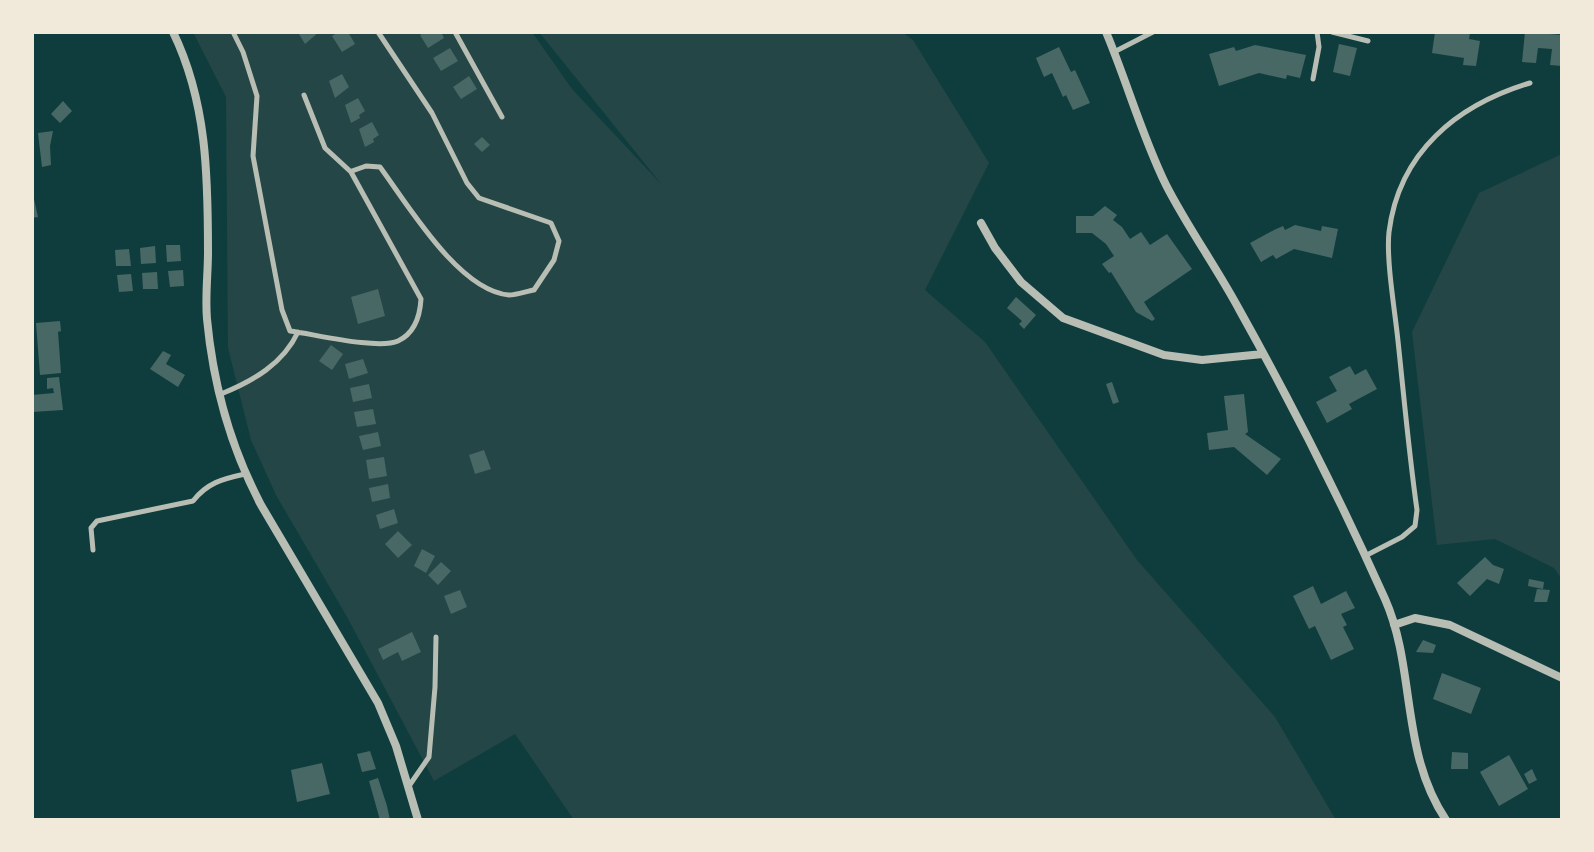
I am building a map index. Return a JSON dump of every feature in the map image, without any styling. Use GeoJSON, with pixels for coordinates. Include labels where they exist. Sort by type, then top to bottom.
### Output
{"type":"FeatureCollection","features":[{"type":"Feature","properties":{"kind":"street"},"geometry":{"type":"LineString","coordinates":[[173,32],[195,86],[204,132],[208,179],[207,317],[221,394],[245,474],[378,703],[409,786],[418,820]]}},
{"type":"Feature","properties":{"kind":"street"},"geometry":{"type":"LineString","coordinates":[[1106,32],[1166,184],[1263,354],[1364,557],[1394,625],[1415,748],[1425,779],[1446,820]]}},
{"type":"Feature","properties":{"kind":"street"},"geometry":{"type":"LineString","coordinates":[[981,223],[995,248],[1021,282],[1063,318],[1164,355],[1202,360],[1263,354]]}},
{"type":"Feature","properties":{"kind":"street"},"geometry":{"type":"LineString","coordinates":[[1394,625],[1415,618],[1450,625],[1562,678]]}},
{"type":"Feature","properties":{"kind":"lane"},"geometry":{"type":"LineString","coordinates":[[233,32],[257,96],[253,156],[282,310],[290,331],[359,341],[397,342],[420,316],[421,299],[351,172],[325,148],[304,95]]}},
{"type":"Feature","properties":{"kind":"lane"},"geometry":{"type":"LineString","coordinates":[[351,172],[366,166],[380,167],[440,249],[461,272],[484,285],[509,295],[534,290],[554,260],[559,241],[551,223],[479,198],[467,183],[432,113],[378,32]]}},
{"type":"Feature","properties":{"kind":"lane"},"geometry":{"type":"LineString","coordinates":[[455,32],[502,117]]}},
{"type":"Feature","properties":{"kind":"lane"},"geometry":{"type":"LineString","coordinates":[[1114,52],[1153,32]]}},
{"type":"Feature","properties":{"kind":"lane"},"geometry":{"type":"LineString","coordinates":[[1313,79],[1319,47],[1317,32]]}},
{"type":"Feature","properties":{"kind":"lane"},"geometry":{"type":"LineString","coordinates":[[1332,32],[1368,41]]}},
{"type":"Feature","properties":{"kind":"lane"},"geometry":{"type":"LineString","coordinates":[[1364,557],[1402,537],[1415,526],[1417,510],[1389,234],[1398,188],[1419,152],[1444,129],[1488,98],[1530,83]]}},
{"type":"Feature","properties":{"kind":"lane"},"geometry":{"type":"LineString","coordinates":[[221,394],[259,375],[289,350],[298,332]]}},
{"type":"Feature","properties":{"kind":"lane"},"geometry":{"type":"LineString","coordinates":[[93,550],[91,528],[97,521],[193,501],[203,488],[219,479],[245,474]]}},
{"type":"Feature","properties":{"kind":"lane"},"geometry":{"type":"LineString","coordinates":[[409,786],[429,757],[436,637]]}},
{"type":"Feature","properties":{"kind":"shaded area"},"geometry":{"type":"Polygon","coordinates":[[[193,32],[532,32],[572,89],[662,185],[539,32],[902,32],[913,40],[989,163],[925,290],[985,342],[1137,560],[1275,717],[1336,820],[574,820],[515,734],[434,781],[346,615],[276,495],[251,440],[228,348],[226,97],[193,32]]]}},
{"type":"Feature","properties":{"kind":"shaded area"},"geometry":{"type":"Polygon","coordinates":[[[1562,154],[1562,579],[1554,568],[1495,539],[1437,545],[1412,332],[1479,193],[1562,154]]]}},
{"type":"Feature","properties":{"kind":"building"},"geometry":{"type":"Polygon","coordinates":[[[319,32],[305,44],[299,34],[319,32]]]}},
{"type":"Feature","properties":{"kind":"building"},"geometry":{"type":"Polygon","coordinates":[[[338,32],[348,32],[355,44],[342,52],[332,36],[338,32]]]}},
{"type":"Feature","properties":{"kind":"building"},"geometry":{"type":"Polygon","coordinates":[[[424,32],[441,32],[444,38],[428,48],[420,35],[424,32]]]}},
{"type":"Feature","properties":{"kind":"building"},"geometry":{"type":"Polygon","coordinates":[[[1435,32],[1470,33],[1469,39],[1480,41],[1476,66],[1463,65],[1464,58],[1432,53],[1435,32]]]}},
{"type":"Feature","properties":{"kind":"building"},"geometry":{"type":"Polygon","coordinates":[[[1525,32],[1562,35],[1562,66],[1550,65],[1552,49],[1538,48],[1536,63],[1522,62],[1525,32]]]}},
{"type":"Feature","properties":{"kind":"building"},"geometry":{"type":"Polygon","coordinates":[[[1339,44],[1357,48],[1350,76],[1333,72],[1339,44]]]}},
{"type":"Feature","properties":{"kind":"building"},"geometry":{"type":"Polygon","coordinates":[[[1255,45],[1306,55],[1300,78],[1287,75],[1286,79],[1259,73],[1219,86],[1209,54],[1255,45]]]}},
{"type":"Feature","properties":{"kind":"building"},"geometry":{"type":"Polygon","coordinates":[[[1059,47],[1071,72],[1075,70],[1090,103],[1073,110],[1052,73],[1044,77],[1036,58],[1059,47]]]}},
{"type":"Feature","properties":{"kind":"building"},"geometry":{"type":"Polygon","coordinates":[[[450,48],[458,61],[441,71],[433,58],[450,48]]]}},
{"type":"Feature","properties":{"kind":"building"},"geometry":{"type":"Polygon","coordinates":[[[342,74],[349,87],[335,98],[329,81],[342,74]]]}},
{"type":"Feature","properties":{"kind":"building"},"geometry":{"type":"Polygon","coordinates":[[[469,76],[477,89],[461,99],[453,87],[469,76]]]}},
{"type":"Feature","properties":{"kind":"building"},"geometry":{"type":"Polygon","coordinates":[[[358,98],[365,111],[351,123],[345,105],[358,98]]]}},
{"type":"Feature","properties":{"kind":"building"},"geometry":{"type":"Polygon","coordinates":[[[63,101],[72,111],[60,123],[51,114],[63,101]]]}},
{"type":"Feature","properties":{"kind":"building"},"geometry":{"type":"Polygon","coordinates":[[[372,122],[379,135],[365,147],[359,129],[372,122]]]}},
{"type":"Feature","properties":{"kind":"building"},"geometry":{"type":"Polygon","coordinates":[[[53,131],[51,165],[42,167],[38,133],[53,131]]]}},
{"type":"Feature","properties":{"kind":"building"},"geometry":{"type":"Polygon","coordinates":[[[482,137],[490,145],[482,152],[474,144],[482,137]]]}},
{"type":"Feature","properties":{"kind":"building"},"geometry":{"type":"Polygon","coordinates":[[[32,190],[38,217],[32,218],[32,190]]]}},
{"type":"Feature","properties":{"kind":"building"},"geometry":{"type":"Polygon","coordinates":[[[1105,206],[1117,215],[1113,220],[1130,239],[1141,232],[1150,245],[1167,234],[1192,269],[1144,302],[1155,319],[1152,321],[1136,312],[1111,272],[1102,264],[1114,256],[1106,244],[1092,233],[1076,233],[1076,216],[1093,216],[1105,206]]]}},
{"type":"Feature","properties":{"kind":"building"},"geometry":{"type":"Polygon","coordinates":[[[1295,225],[1321,231],[1322,226],[1338,229],[1332,258],[1294,249],[1276,259],[1273,255],[1261,262],[1250,243],[1283,226],[1285,230],[1295,225]]]}},
{"type":"Feature","properties":{"kind":"building"},"geometry":{"type":"Polygon","coordinates":[[[166,245],[180,245],[181,261],[167,262],[166,245]]]}},
{"type":"Feature","properties":{"kind":"building"},"geometry":{"type":"Polygon","coordinates":[[[155,246],[156,263],[141,264],[140,248],[155,246]]]}},
{"type":"Feature","properties":{"kind":"building"},"geometry":{"type":"Polygon","coordinates":[[[129,249],[131,266],[116,266],[115,250],[129,249]]]}},
{"type":"Feature","properties":{"kind":"building"},"geometry":{"type":"Polygon","coordinates":[[[183,270],[184,286],[170,287],[168,271],[183,270]]]}},
{"type":"Feature","properties":{"kind":"building"},"geometry":{"type":"Polygon","coordinates":[[[157,272],[158,289],[143,289],[142,273],[157,272]]]}},
{"type":"Feature","properties":{"kind":"building"},"geometry":{"type":"Polygon","coordinates":[[[131,274],[133,291],[119,292],[117,275],[131,274]]]}},
{"type":"Feature","properties":{"kind":"building"},"geometry":{"type":"Polygon","coordinates":[[[378,289],[385,316],[358,324],[351,297],[378,289]]]}},
{"type":"Feature","properties":{"kind":"building"},"geometry":{"type":"Polygon","coordinates":[[[1016,297],[1036,315],[1024,329],[1019,324],[1022,321],[1007,308],[1016,297]]]}},
{"type":"Feature","properties":{"kind":"building"},"geometry":{"type":"Polygon","coordinates":[[[60,321],[61,373],[40,375],[36,323],[60,321]]]}},
{"type":"Feature","properties":{"kind":"building"},"geometry":{"type":"Polygon","coordinates":[[[331,345],[343,354],[332,370],[319,361],[331,345]]]}},
{"type":"Feature","properties":{"kind":"building"},"geometry":{"type":"Polygon","coordinates":[[[163,351],[171,355],[166,364],[185,375],[178,387],[150,369],[163,351]]]}},
{"type":"Feature","properties":{"kind":"building"},"geometry":{"type":"Polygon","coordinates":[[[363,359],[368,373],[349,379],[345,364],[363,359]]]}},
{"type":"Feature","properties":{"kind":"building"},"geometry":{"type":"Polygon","coordinates":[[[1350,366],[1355,375],[1366,369],[1377,389],[1349,404],[1352,409],[1327,423],[1316,402],[1337,391],[1329,377],[1350,366]]]}},
{"type":"Feature","properties":{"kind":"building"},"geometry":{"type":"Polygon","coordinates":[[[59,377],[63,410],[32,412],[32,395],[54,393],[53,388],[47,389],[47,378],[59,377]]]}},
{"type":"Feature","properties":{"kind":"building"},"geometry":{"type":"Polygon","coordinates":[[[1112,382],[1119,402],[1113,404],[1106,384],[1112,382]]]}},
{"type":"Feature","properties":{"kind":"building"},"geometry":{"type":"Polygon","coordinates":[[[369,384],[372,398],[353,402],[350,388],[369,384]]]}},
{"type":"Feature","properties":{"kind":"building"},"geometry":{"type":"Polygon","coordinates":[[[1244,394],[1248,432],[1245,434],[1281,459],[1267,475],[1234,447],[1209,450],[1207,433],[1228,430],[1224,396],[1244,394]]]}},
{"type":"Feature","properties":{"kind":"building"},"geometry":{"type":"Polygon","coordinates":[[[373,409],[376,424],[357,427],[354,412],[373,409]]]}},
{"type":"Feature","properties":{"kind":"building"},"geometry":{"type":"Polygon","coordinates":[[[378,432],[381,446],[363,450],[359,436],[378,432]]]}},
{"type":"Feature","properties":{"kind":"building"},"geometry":{"type":"Polygon","coordinates":[[[484,450],[491,469],[475,474],[469,455],[484,450]]]}},
{"type":"Feature","properties":{"kind":"building"},"geometry":{"type":"Polygon","coordinates":[[[384,457],[387,476],[369,479],[366,460],[384,457]]]}},
{"type":"Feature","properties":{"kind":"building"},"geometry":{"type":"Polygon","coordinates":[[[388,484],[390,498],[372,502],[369,488],[388,484]]]}},
{"type":"Feature","properties":{"kind":"building"},"geometry":{"type":"Polygon","coordinates":[[[394,509],[398,523],[380,529],[376,515],[394,509]]]}},
{"type":"Feature","properties":{"kind":"building"},"geometry":{"type":"Polygon","coordinates":[[[398,531],[412,545],[398,558],[385,544],[398,531]]]}},
{"type":"Feature","properties":{"kind":"building"},"geometry":{"type":"Polygon","coordinates":[[[422,549],[435,556],[426,573],[414,566],[422,549]]]}},
{"type":"Feature","properties":{"kind":"building"},"geometry":{"type":"Polygon","coordinates":[[[1485,557],[1493,565],[1504,569],[1499,584],[1487,579],[1470,596],[1457,583],[1485,557]]]}},
{"type":"Feature","properties":{"kind":"building"},"geometry":{"type":"Polygon","coordinates":[[[441,562],[451,571],[438,585],[428,575],[441,562]]]}},
{"type":"Feature","properties":{"kind":"building"},"geometry":{"type":"Polygon","coordinates":[[[1529,579],[1544,582],[1543,589],[1528,586],[1529,579]]]}},
{"type":"Feature","properties":{"kind":"building"},"geometry":{"type":"Polygon","coordinates":[[[1313,586],[1321,604],[1346,591],[1355,608],[1341,614],[1347,625],[1343,627],[1354,649],[1331,660],[1315,626],[1309,629],[1293,596],[1313,586]]]}},
{"type":"Feature","properties":{"kind":"building"},"geometry":{"type":"Polygon","coordinates":[[[1537,589],[1550,590],[1547,602],[1534,602],[1537,589]]]}},
{"type":"Feature","properties":{"kind":"building"},"geometry":{"type":"Polygon","coordinates":[[[460,590],[467,607],[451,614],[444,596],[460,590]]]}},
{"type":"Feature","properties":{"kind":"building"},"geometry":{"type":"Polygon","coordinates":[[[412,632],[421,652],[402,661],[398,652],[383,660],[378,649],[412,632]]]}},
{"type":"Feature","properties":{"kind":"building"},"geometry":{"type":"Polygon","coordinates":[[[1423,640],[1436,645],[1433,653],[1416,652],[1423,640]]]}},
{"type":"Feature","properties":{"kind":"building"},"geometry":{"type":"Polygon","coordinates":[[[1442,673],[1481,688],[1471,714],[1433,699],[1442,673]]]}},
{"type":"Feature","properties":{"kind":"building"},"geometry":{"type":"Polygon","coordinates":[[[370,751],[376,769],[362,772],[357,754],[370,751]]]}},
{"type":"Feature","properties":{"kind":"building"},"geometry":{"type":"Polygon","coordinates":[[[1452,752],[1468,753],[1468,769],[1451,769],[1452,752]]]}},
{"type":"Feature","properties":{"kind":"building"},"geometry":{"type":"Polygon","coordinates":[[[1509,755],[1528,789],[1499,806],[1480,772],[1509,755]]]}},
{"type":"Feature","properties":{"kind":"building"},"geometry":{"type":"Polygon","coordinates":[[[322,763],[330,794],[297,802],[291,770],[322,763]]]}},
{"type":"Feature","properties":{"kind":"building"},"geometry":{"type":"Polygon","coordinates":[[[1532,769],[1537,780],[1529,784],[1524,774],[1532,769]]]}},
{"type":"Feature","properties":{"kind":"building"},"geometry":{"type":"Polygon","coordinates":[[[378,778],[390,820],[380,820],[369,781],[378,778]]]}}]}
